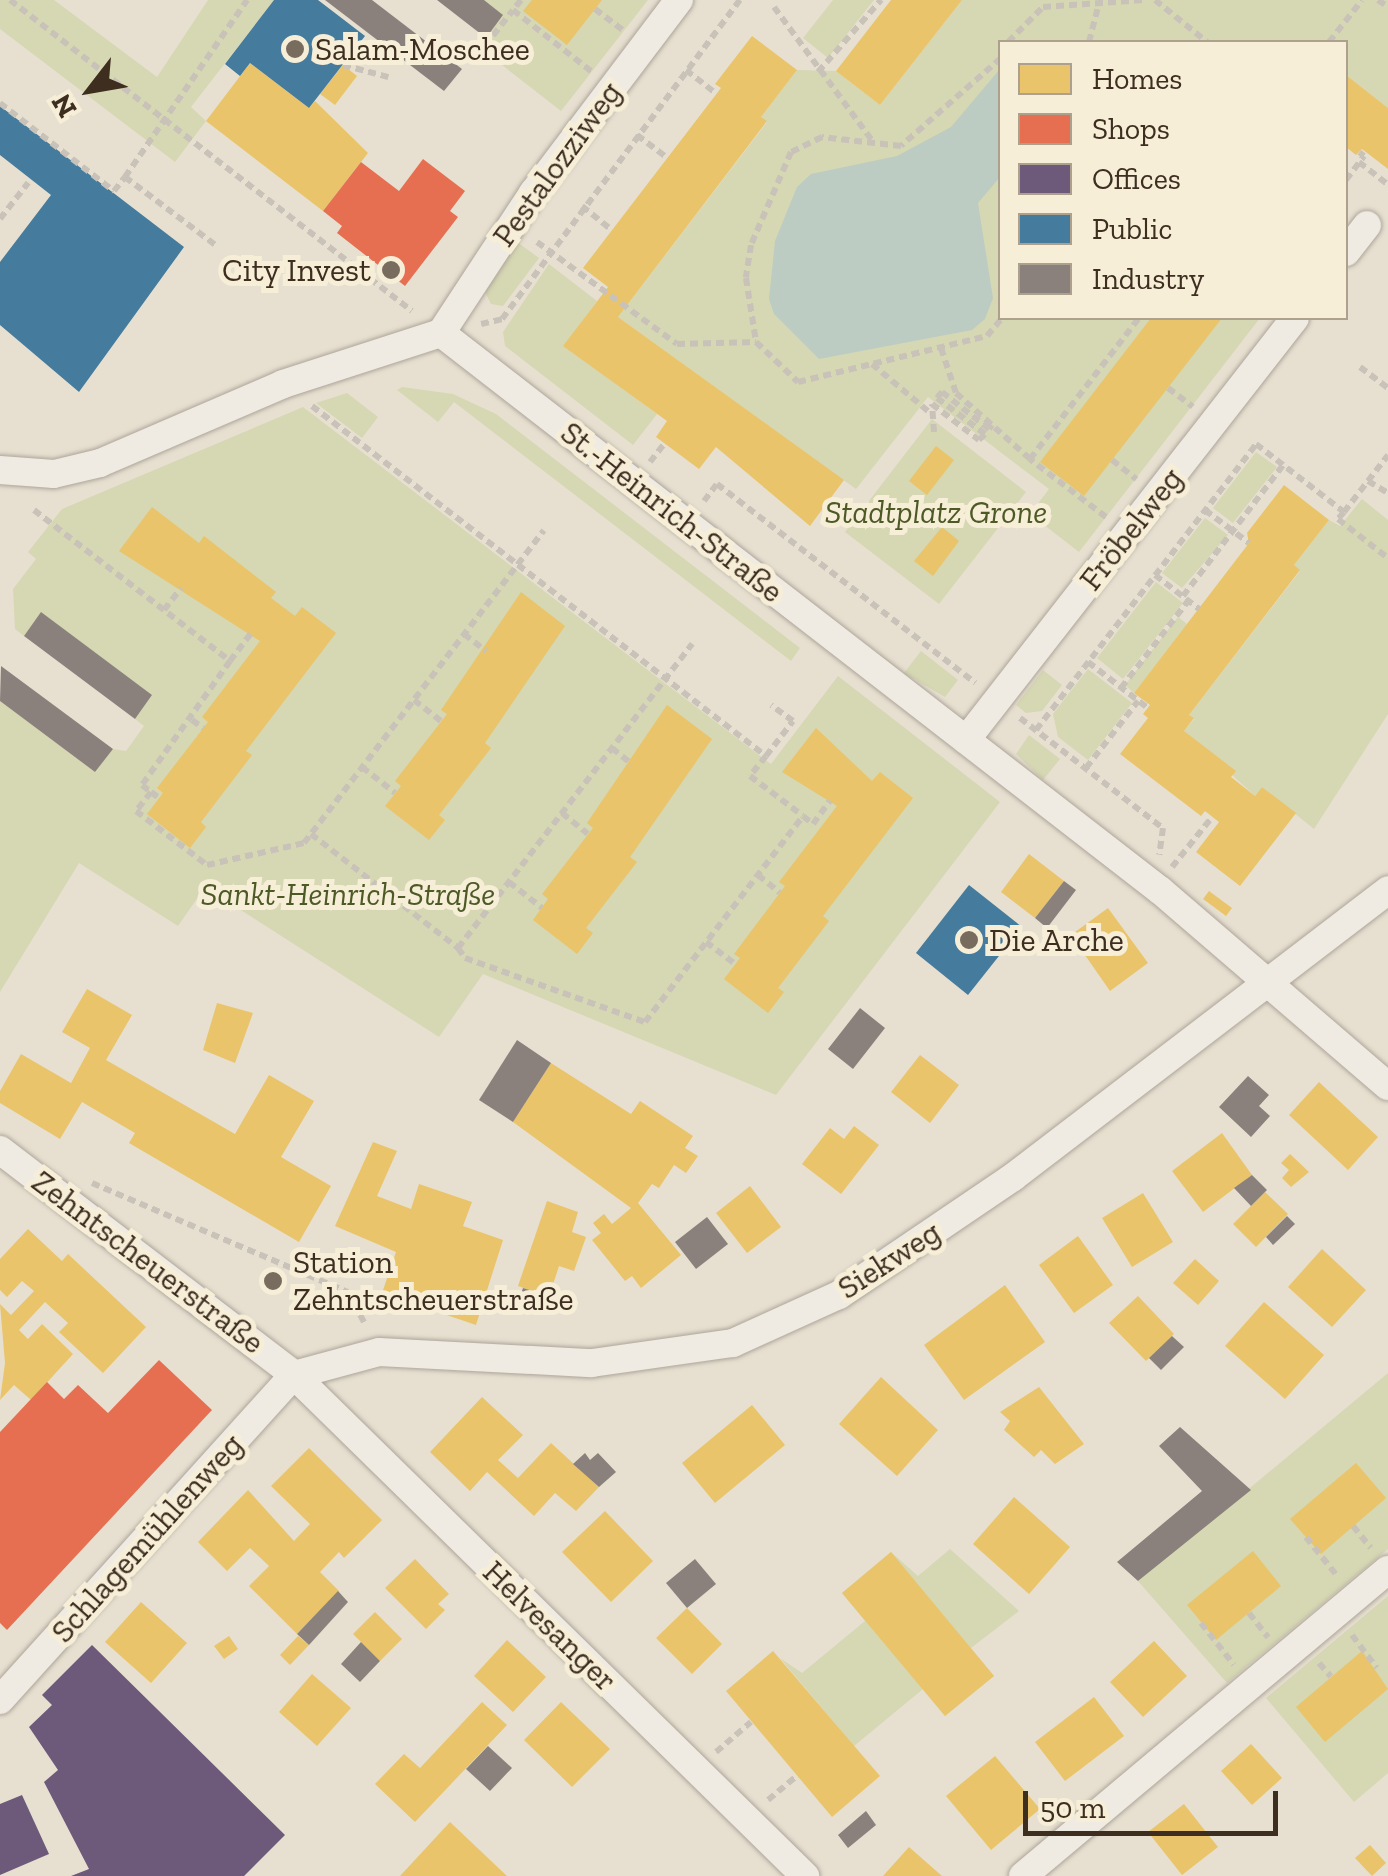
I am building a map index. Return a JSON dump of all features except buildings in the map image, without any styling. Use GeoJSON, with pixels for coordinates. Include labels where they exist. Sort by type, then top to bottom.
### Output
{"type":"FeatureCollection","features":[{"type":"Feature","properties":{"kind":"street","name":"Pestalozziweg"},"geometry":{"type":"LineString","coordinates":[[441,333],[512,222],[679,0]]}},
{"type":"Feature","properties":{"kind":"street"},"geometry":{"type":"LineString","coordinates":[[1348,249],[1367,224]]}},
{"type":"Feature","properties":{"kind":"street","name":"Fröbelweg"},"geometry":{"type":"LineString","coordinates":[[966,740],[1293,320]]}},
{"type":"Feature","properties":{"kind":"street"},"geometry":{"type":"LineString","coordinates":[[0,470],[54,474],[100,463],[283,384],[441,333]]}},
{"type":"Feature","properties":{"kind":"street","name":"St.-Heinrich-Straße"},"geometry":{"type":"LineString","coordinates":[[441,333],[1272,979],[1388,1086]]}},
{"type":"Feature","properties":{"kind":"street","name":"Siekweg"},"geometry":{"type":"LineString","coordinates":[[294,1376],[379,1352],[592,1363],[733,1343],[854,1284],[1014,1177],[1388,890]]}},
{"type":"Feature","properties":{"kind":"street","name":"Zehntscheuerstraße"},"geometry":{"type":"LineString","coordinates":[[0,1150],[294,1376]]}},
{"type":"Feature","properties":{"kind":"street","name":"Schlagemühlenweg"},"geometry":{"type":"LineString","coordinates":[[0,1700],[294,1376]]}},
{"type":"Feature","properties":{"kind":"street","name":"Helvesanger"},"geometry":{"type":"LineString","coordinates":[[294,1376],[806,1876]]}},
{"type":"Feature","properties":{"kind":"street"},"geometry":{"type":"LineString","coordinates":[[1024,1876],[1388,1570]]}},
{"type":"Feature","properties":{"kind":"path"},"geometry":{"type":"LineString","coordinates":[[10,0],[441,333],[502,319],[582,206],[740,0]]}},
{"type":"Feature","properties":{"kind":"path"},"geometry":{"type":"LineString","coordinates":[[0,103],[114,191],[168,121],[247,0]]}},
{"type":"Feature","properties":{"kind":"path"},"geometry":{"type":"LineString","coordinates":[[478,56],[521,0]]}},
{"type":"Feature","properties":{"kind":"path"},"geometry":{"type":"LineString","coordinates":[[818,72],[861,32],[881,0]]}},
{"type":"Feature","properties":{"kind":"path"},"geometry":{"type":"LineString","coordinates":[[1010,40],[1043,7],[1144,0]]}},
{"type":"Feature","properties":{"kind":"path"},"geometry":{"type":"LineString","coordinates":[[1155,0],[1204,40]]}},
{"type":"Feature","properties":{"kind":"path"},"geometry":{"type":"LineString","coordinates":[[1331,40],[1362,0]]}},
{"type":"Feature","properties":{"kind":"path"},"geometry":{"type":"LineString","coordinates":[[1378,0],[1388,7]]}},
{"type":"Feature","properties":{"kind":"path"},"geometry":{"type":"LineString","coordinates":[[1090,40],[1099,3]]}},
{"type":"Feature","properties":{"kind":"path"},"geometry":{"type":"LineString","coordinates":[[774,7],[818,72],[875,144]]}},
{"type":"Feature","properties":{"kind":"path"},"geometry":{"type":"LineString","coordinates":[[514,10],[612,88]]}},
{"type":"Feature","properties":{"kind":"path"},"geometry":{"type":"LineString","coordinates":[[998,60],[901,146],[822,137],[802,143],[782,166],[746,278],[756,342],[798,382],[988,336],[1000,320]]}},
{"type":"Feature","properties":{"kind":"path"},"geometry":{"type":"LineString","coordinates":[[343,65],[388,77]]}},
{"type":"Feature","properties":{"kind":"path"},"geometry":{"type":"LineString","coordinates":[[686,70],[716,94]]}},
{"type":"Feature","properties":{"kind":"path"},"geometry":{"type":"LineString","coordinates":[[637,134],[667,158]]}},
{"type":"Feature","properties":{"kind":"path"},"geometry":{"type":"LineString","coordinates":[[1348,177],[1359,162],[1359,152]]}},
{"type":"Feature","properties":{"kind":"path"},"geometry":{"type":"LineString","coordinates":[[1359,162],[1388,185]]}},
{"type":"Feature","properties":{"kind":"path"},"geometry":{"type":"LineString","coordinates":[[125,177],[217,246]]}},
{"type":"Feature","properties":{"kind":"path"},"geometry":{"type":"LineString","coordinates":[[0,220],[28,183]]}},
{"type":"Feature","properties":{"kind":"path"},"geometry":{"type":"LineString","coordinates":[[582,206],[612,230]]}},
{"type":"Feature","properties":{"kind":"path"},"geometry":{"type":"LineString","coordinates":[[512,222],[677,344],[756,342]]}},
{"type":"Feature","properties":{"kind":"path"},"geometry":{"type":"LineString","coordinates":[[1030,459],[1136,320]]}},
{"type":"Feature","properties":{"kind":"path"},"geometry":{"type":"LineString","coordinates":[[941,348],[956,393],[1030,459],[1126,534]]}},
{"type":"Feature","properties":{"kind":"path"},"geometry":{"type":"LineString","coordinates":[[872,364],[928,410],[934,432]]}},
{"type":"Feature","properties":{"kind":"path"},"geometry":{"type":"LineString","coordinates":[[1360,367],[1388,388]]}},
{"type":"Feature","properties":{"kind":"path"},"geometry":{"type":"LineString","coordinates":[[283,384],[766,756]]}},
{"type":"Feature","properties":{"kind":"path"},"geometry":{"type":"LineString","coordinates":[[928,410],[932,404],[980,440],[985,434],[937,398],[942,392],[988,429],[992,425]]}},
{"type":"Feature","properties":{"kind":"path"},"geometry":{"type":"LineString","coordinates":[[1036,730],[1256,444],[1344,512]]}},
{"type":"Feature","properties":{"kind":"path"},"geometry":{"type":"LineString","coordinates":[[1388,455],[1338,520],[1388,558]]}},
{"type":"Feature","properties":{"kind":"path"},"geometry":{"type":"LineString","coordinates":[[1122,688],[1283,465]]}},
{"type":"Feature","properties":{"kind":"path"},"geometry":{"type":"LineString","coordinates":[[1368,481],[1388,492]]}},
{"type":"Feature","properties":{"kind":"path"},"geometry":{"type":"LineString","coordinates":[[34,510],[230,660]]}},
{"type":"Feature","properties":{"kind":"path"},"geometry":{"type":"LineString","coordinates":[[1205,510],[1249,544]]}},
{"type":"Feature","properties":{"kind":"path"},"geometry":{"type":"LineString","coordinates":[[151,792],[136,811],[207,865],[304,843],[544,530]]}},
{"type":"Feature","properties":{"kind":"path"},"geometry":{"type":"LineString","coordinates":[[1155,575],[1199,609]]}},
{"type":"Feature","properties":{"kind":"path"},"geometry":{"type":"LineString","coordinates":[[164,610],[181,588]]}},
{"type":"Feature","properties":{"kind":"path"},"geometry":{"type":"LineString","coordinates":[[203,728],[187,716],[250,634]]}},
{"type":"Feature","properties":{"kind":"path"},"geometry":{"type":"LineString","coordinates":[[464,634],[486,651]]}},
{"type":"Feature","properties":{"kind":"path"},"geometry":{"type":"LineString","coordinates":[[458,948],[692,644]]}},
{"type":"Feature","properties":{"kind":"path"},"geometry":{"type":"LineString","coordinates":[[1088,662],[1148,708]]}},
{"type":"Feature","properties":{"kind":"path"},"geometry":{"type":"LineString","coordinates":[[414,700],[442,721]]}},
{"type":"Feature","properties":{"kind":"path"},"geometry":{"type":"LineString","coordinates":[[1086,768],[1138,701]]}},
{"type":"Feature","properties":{"kind":"path"},"geometry":{"type":"LineString","coordinates":[[771,704],[792,721],[750,776],[813,824],[830,801]]}},
{"type":"Feature","properties":{"kind":"path"},"geometry":{"type":"LineString","coordinates":[[159,798],[142,785],[192,720]]}},
{"type":"Feature","properties":{"kind":"path"},"geometry":{"type":"LineString","coordinates":[[612,748],[632,764]]}},
{"type":"Feature","properties":{"kind":"path"},"geometry":{"type":"LineString","coordinates":[[362,768],[395,793]]}},
{"type":"Feature","properties":{"kind":"path"},"geometry":{"type":"LineString","coordinates":[[562,813],[588,834]]}},
{"type":"Feature","properties":{"kind":"path"},"geometry":{"type":"LineString","coordinates":[[311,834],[458,948],[465,958],[645,1022],[803,816]]}},
{"type":"Feature","properties":{"kind":"path"},"geometry":{"type":"LineString","coordinates":[[758,875],[780,893]]}},
{"type":"Feature","properties":{"kind":"path"},"geometry":{"type":"LineString","coordinates":[[509,882],[542,908]]}},
{"type":"Feature","properties":{"kind":"path"},"geometry":{"type":"LineString","coordinates":[[706,942],[735,964]]}},
{"type":"Feature","properties":{"kind":"path"},"geometry":{"type":"LineString","coordinates":[[72,1202],[94,1180],[180,1224],[348,1292],[379,1352]]}},
{"type":"Feature","properties":{"kind":"path"},"geometry":{"type":"LineString","coordinates":[[1306,1536],[1377,1668]]}},
{"type":"Feature","properties":{"kind":"path"},"geometry":{"type":"LineString","coordinates":[[1201,1623],[1251,1686]]}},
{"type":"Feature","properties":{"kind":"path"},"geometry":{"type":"LineString","coordinates":[[696,1769],[751,1722]]}},
{"type":"Feature","properties":{"kind":"green space"},"geometry":{"type":"Polygon","coordinates":[[[0,0],[54,0],[157,77],[208,0],[274,0],[191,107],[206,121],[175,162],[0,29],[0,0]]]}},
{"type":"Feature","properties":{"kind":"green space"},"geometry":{"type":"Polygon","coordinates":[[[484,0],[648,0],[561,111],[479,47],[503,15],[484,0]]]}},
{"type":"Feature","properties":{"kind":"green space"},"geometry":{"type":"Polygon","coordinates":[[[833,0],[874,0],[828,58],[803,38],[833,0]]]}},
{"type":"Feature","properties":{"kind":"green space"},"geometry":{"type":"Polygon","coordinates":[[[962,0],[1388,0],[1388,108],[1348,77],[1348,40],[998,40],[998,320],[1258,320],[1079,552],[1030,514],[1049,489],[928,397],[856,489],[618,317],[767,122],[761,117],[797,70],[836,71],[880,105],[962,0]]]}},
{"type":"Feature","properties":{"kind":"green space"},"geometry":{"type":"Polygon","coordinates":[[[517,242],[539,258],[503,306],[491,304],[485,292],[517,242]]]}},
{"type":"Feature","properties":{"kind":"green space"},"geometry":{"type":"Polygon","coordinates":[[[549,264],[597,301],[564,346],[657,414],[633,445],[505,346],[503,332],[549,264]]]}},
{"type":"Feature","properties":{"kind":"green space"},"geometry":{"type":"Polygon","coordinates":[[[402,387],[453,394],[496,414],[800,648],[791,661],[454,402],[438,422],[397,390],[402,387]]]}},
{"type":"Feature","properties":{"kind":"green space"},"geometry":{"type":"Polygon","coordinates":[[[347,393],[378,417],[362,438],[316,403],[347,393]]]}},
{"type":"Feature","properties":{"kind":"green space","name":"Sankt-Heinrich-Straße"},"geometry":{"type":"Polygon","coordinates":[[[303,407],[771,764],[838,676],[1000,802],[776,1095],[483,974],[439,1037],[205,887],[178,926],[79,863],[0,992],[0,701],[95,772],[113,749],[126,751],[144,726],[135,719],[152,695],[41,613],[24,636],[15,629],[13,589],[36,559],[28,552],[62,509],[303,407]]]}},
{"type":"Feature","properties":{"kind":"green space","name":"Stadtplatz Grone"},"geometry":{"type":"Polygon","coordinates":[[[932,419],[1026,492],[939,604],[845,532],[932,419]]]}},
{"type":"Feature","properties":{"kind":"green space"},"geometry":{"type":"Polygon","coordinates":[[[1256,452],[1277,467],[1233,523],[1213,508],[1256,452]]]}},
{"type":"Feature","properties":{"kind":"green space"},"geometry":{"type":"Polygon","coordinates":[[[1362,499],[1388,520],[1388,714],[1314,829],[1262,787],[1255,796],[1184,731],[1194,719],[1189,715],[1300,571],[1294,565],[1329,520],[1340,526],[1362,499]]]}},
{"type":"Feature","properties":{"kind":"green space"},"geometry":{"type":"Polygon","coordinates":[[[1205,518],[1228,535],[1182,588],[1162,573],[1205,518]]]}},
{"type":"Feature","properties":{"kind":"green space"},"geometry":{"type":"Polygon","coordinates":[[[1156,582],[1183,603],[1123,679],[1097,658],[1156,582]]]}},
{"type":"Feature","properties":{"kind":"green space"},"geometry":{"type":"Polygon","coordinates":[[[1178,617],[1187,624],[1134,693],[1125,685],[1178,617]]]}},
{"type":"Feature","properties":{"kind":"green space"},"geometry":{"type":"Polygon","coordinates":[[[921,651],[958,680],[945,697],[904,673],[921,651]]]}},
{"type":"Feature","properties":{"kind":"green space"},"geometry":{"type":"Polygon","coordinates":[[[1088,669],[1132,703],[1088,760],[1058,737],[1053,714],[1088,669]]]}},
{"type":"Feature","properties":{"kind":"green space"},"geometry":{"type":"Polygon","coordinates":[[[1043,670],[1062,685],[1042,711],[1026,713],[1016,705],[1043,670]]]}},
{"type":"Feature","properties":{"kind":"green space"},"geometry":{"type":"Polygon","coordinates":[[[1029,735],[1060,759],[1043,780],[1016,754],[1029,735]]]}},
{"type":"Feature","properties":{"kind":"green space"},"geometry":{"type":"Polygon","coordinates":[[[1388,1373],[1388,1549],[1227,1683],[1138,1581],[1388,1373]]]}},
{"type":"Feature","properties":{"kind":"green space"},"geometry":{"type":"Polygon","coordinates":[[[950,1549],[1019,1611],[971,1648],[994,1676],[945,1716],[923,1689],[854,1746],[780,1658],[802,1673],[865,1621],[842,1593],[891,1552],[918,1576],[950,1549]]]}},
{"type":"Feature","properties":{"kind":"green space"},"geometry":{"type":"Polygon","coordinates":[[[1388,1596],[1388,1773],[1354,1802],[1266,1698],[1388,1596]]]}},
{"type":"Feature","properties":{"kind":"shaded area"},"geometry":{"type":"Polygon","coordinates":[[[998,71],[998,179],[978,203],[993,298],[985,319],[972,330],[819,359],[774,314],[769,299],[775,241],[797,187],[811,174],[897,156],[951,127],[998,71]]]}},
{"type":"Feature","properties":{"kind":"place","name":"Salam-Moschee"},"geometry":{"type":"Point","coordinates":[295,49]}},
{"type":"Feature","properties":{"kind":"place","name":"City Invest"},"geometry":{"type":"Point","coordinates":[391,270]}},
{"type":"Feature","properties":{"kind":"place","name":"Die Arche"},"geometry":{"type":"Point","coordinates":[969,940]}},
{"type":"Feature","properties":{"kind":"place","name":"Station Zehntscheuerstraße"},"geometry":{"type":"Point","coordinates":[273,1281]}}]}
